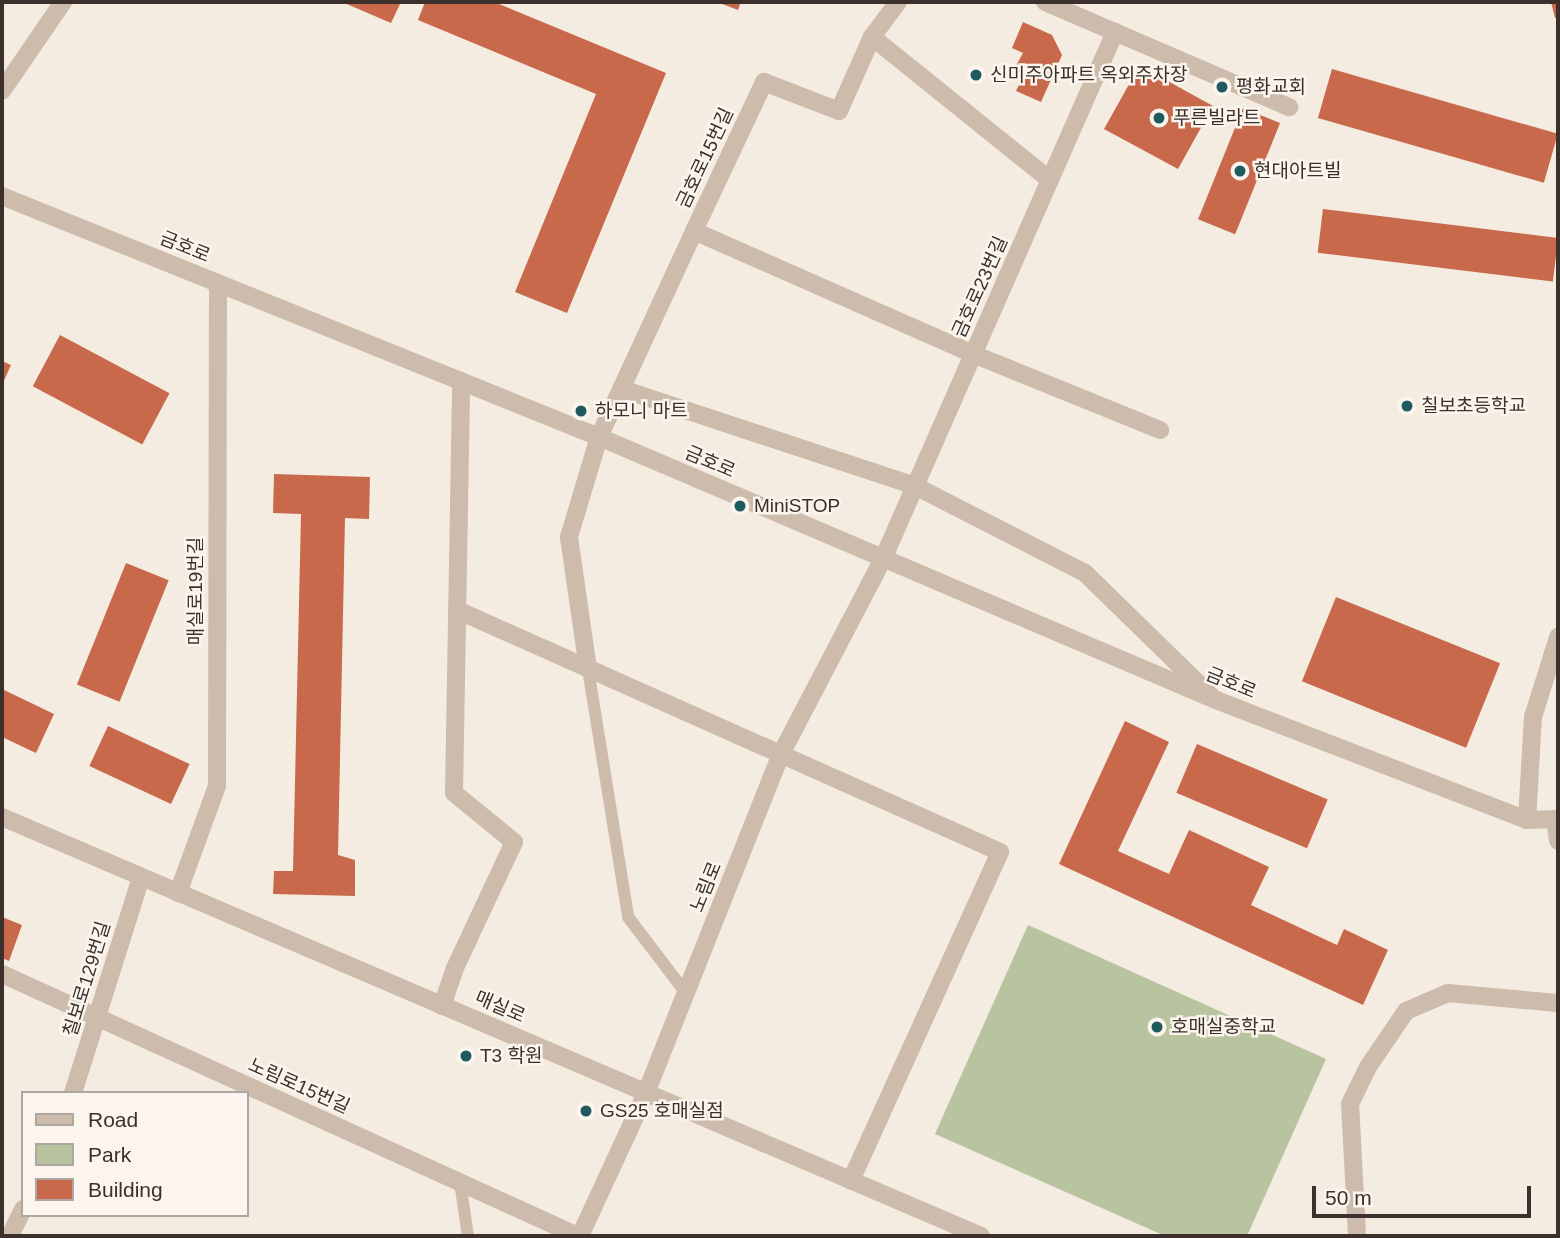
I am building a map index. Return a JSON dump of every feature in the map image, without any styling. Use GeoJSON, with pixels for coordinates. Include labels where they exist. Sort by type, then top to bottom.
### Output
{"type":"FeatureCollection","features":[{"type":"Feature","properties":{"kind":"street"},"geometry":{"type":"LineString","coordinates":[[2,91],[63,2]]}},
{"type":"Feature","properties":{"kind":"street","name":"금호로15번길"},"geometry":{"type":"LineString","coordinates":[[588,669],[569,537],[599,437],[694,231],[764,82],[838,111],[872,37],[898,2]]}},
{"type":"Feature","properties":{"kind":"street"},"geometry":{"type":"LineString","coordinates":[[1045,2],[1289,107]]}},
{"type":"Feature","properties":{"kind":"street","name":"금호로23번길"},"geometry":{"type":"LineString","coordinates":[[883,559],[1115,32]]}},
{"type":"Feature","properties":{"kind":"street"},"geometry":{"type":"LineString","coordinates":[[872,37],[1050,180]]}},
{"type":"Feature","properties":{"kind":"street","name":"금호로"},"geometry":{"type":"LineString","coordinates":[[2,195],[599,437],[1216,700],[1527,820],[1557,819]]}},
{"type":"Feature","properties":{"kind":"street"},"geometry":{"type":"LineString","coordinates":[[694,231],[973,354],[1160,430]]}},
{"type":"Feature","properties":{"kind":"street","name":"매실로19번길"},"geometry":{"type":"LineString","coordinates":[[178,893],[216,786],[218,283]]}},
{"type":"Feature","properties":{"kind":"street"},"geometry":{"type":"LineString","coordinates":[[442,1006],[455,968],[514,842],[454,793],[461,381]]}},
{"type":"Feature","properties":{"kind":"street"},"geometry":{"type":"LineString","coordinates":[[622,388],[915,486],[1085,573],[1216,700]]}},
{"type":"Feature","properties":{"kind":"street","name":"노림로"},"geometry":{"type":"LineString","coordinates":[[579,1236],[646,1093],[781,754],[883,559]]}},
{"type":"Feature","properties":{"kind":"street"},"geometry":{"type":"LineString","coordinates":[[457,610],[1000,852],[851,1181]]}},
{"type":"Feature","properties":{"kind":"street"},"geometry":{"type":"LineString","coordinates":[[1527,820],[1532,717],[1558,637]]}},
{"type":"Feature","properties":{"kind":"street","name":"매실로"},"geometry":{"type":"LineString","coordinates":[[2,817],[981,1236]]}},
{"type":"Feature","properties":{"kind":"street"},"geometry":{"type":"LineString","coordinates":[[1557,819],[1558,841]]}},
{"type":"Feature","properties":{"kind":"street","name":"칠보로129번길"},"geometry":{"type":"LineString","coordinates":[[74,1091],[141,877]]}},
{"type":"Feature","properties":{"kind":"street","name":"노림로15번길"},"geometry":{"type":"LineString","coordinates":[[2,974],[579,1236]]}},
{"type":"Feature","properties":{"kind":"street"},"geometry":{"type":"LineString","coordinates":[[1357,1236],[1350,1104],[1368,1067],[1406,1011],[1448,993],[1558,1003]]}},
{"type":"Feature","properties":{"kind":"street"},"geometry":{"type":"LineString","coordinates":[[10,1236],[21,1213]]}},
{"type":"Feature","properties":{"kind":"lane"},"geometry":{"type":"LineString","coordinates":[[588,669],[628,917],[686,993]]}},
{"type":"Feature","properties":{"kind":"lane"},"geometry":{"type":"LineString","coordinates":[[460,1182],[468,1236]]}},
{"type":"Feature","properties":{"kind":"green space"},"geometry":{"type":"Polygon","coordinates":[[[1028,925],[1326,1059],[1247,1236],[1165,1236],[935,1134],[1028,925]]]}},
{"type":"Feature","properties":{"kind":"building"},"geometry":{"type":"Polygon","coordinates":[[[342,2],[401,2],[391,23],[342,2]]]}},
{"type":"Feature","properties":{"kind":"building"},"geometry":{"type":"Polygon","coordinates":[[[425,2],[494,2],[666,73],[567,313],[515,292],[596,94],[418,20],[425,2]]]}},
{"type":"Feature","properties":{"kind":"building"},"geometry":{"type":"Polygon","coordinates":[[[717,2],[741,2],[738,10],[717,2]]]}},
{"type":"Feature","properties":{"kind":"building"},"geometry":{"type":"Polygon","coordinates":[[[1551,2],[1558,2],[1558,17],[1555,18],[1551,2]]]}},
{"type":"Feature","properties":{"kind":"building"},"geometry":{"type":"Polygon","coordinates":[[[1023,22],[1052,35],[1062,55],[1041,102],[1016,91],[1026,70],[1016,66],[1023,53],[1012,48],[1023,22]]]}},
{"type":"Feature","properties":{"kind":"building"},"geometry":{"type":"Polygon","coordinates":[[[1332,69],[1558,134],[1544,183],[1318,118],[1332,69]]]}},
{"type":"Feature","properties":{"kind":"building","name":"푸른빌라트"},"geometry":{"type":"Polygon","coordinates":[[[1155,74],[1213,106],[1178,169],[1104,129],[1132,79],[1155,74]]]}},
{"type":"Feature","properties":{"kind":"building","name":"현대아트빌"},"geometry":{"type":"Polygon","coordinates":[[[1243,108],[1280,123],[1235,234],[1198,219],[1243,108]]]}},
{"type":"Feature","properties":{"kind":"building"},"geometry":{"type":"Polygon","coordinates":[[[1323,209],[1558,238],[1553,282],[1318,253],[1323,209]]]}},
{"type":"Feature","properties":{"kind":"building"},"geometry":{"type":"Polygon","coordinates":[[[60,335],[169,393],[142,444],[33,386],[60,335]]]}},
{"type":"Feature","properties":{"kind":"building"},"geometry":{"type":"Polygon","coordinates":[[[2,361],[11,365],[2,385],[2,361]]]}},
{"type":"Feature","properties":{"kind":"building"},"geometry":{"type":"Polygon","coordinates":[[[274,474],[370,477],[369,519],[345,518],[338,855],[355,860],[355,896],[273,894],[274,871],[293,871],[301,514],[273,513],[274,474]]]}},
{"type":"Feature","properties":{"kind":"building"},"geometry":{"type":"Polygon","coordinates":[[[126,563],[169,580],[120,702],[77,684],[126,563]]]}},
{"type":"Feature","properties":{"kind":"building"},"geometry":{"type":"Polygon","coordinates":[[[1336,597],[1500,663],[1466,748],[1302,681],[1336,597]]]}},
{"type":"Feature","properties":{"kind":"building"},"geometry":{"type":"Polygon","coordinates":[[[2,689],[54,714],[36,753],[2,737],[2,689]]]}},
{"type":"Feature","properties":{"kind":"building"},"geometry":{"type":"Polygon","coordinates":[[[1125,721],[1169,742],[1118,851],[1169,874],[1189,830],[1269,867],[1251,905],[1337,945],[1344,929],[1388,950],[1363,1005],[1059,864],[1125,721]]]}},
{"type":"Feature","properties":{"kind":"building"},"geometry":{"type":"Polygon","coordinates":[[[108,726],[190,764],[171,804],[89,766],[108,726]]]}},
{"type":"Feature","properties":{"kind":"building"},"geometry":{"type":"Polygon","coordinates":[[[1197,744],[1328,799],[1307,848],[1176,793],[1197,744]]]}},
{"type":"Feature","properties":{"kind":"building"},"geometry":{"type":"Polygon","coordinates":[[[2,917],[22,925],[9,961],[2,958],[2,917]]]}},
{"type":"Feature","properties":{"kind":"place","name":"신미주아파트 옥외주차장"},"geometry":{"type":"Point","coordinates":[976,75]}},
{"type":"Feature","properties":{"kind":"place","name":"평화교회"},"geometry":{"type":"Point","coordinates":[1222,87]}},
{"type":"Feature","properties":{"kind":"place","name":"푸른빌라트"},"geometry":{"type":"Point","coordinates":[1159,118]}},
{"type":"Feature","properties":{"kind":"place","name":"현대아트빌"},"geometry":{"type":"Point","coordinates":[1240,171]}},
{"type":"Feature","properties":{"kind":"place","name":"칠보초등학교"},"geometry":{"type":"Point","coordinates":[1407,406]}},
{"type":"Feature","properties":{"kind":"place","name":"하모니 마트"},"geometry":{"type":"Point","coordinates":[581,411]}},
{"type":"Feature","properties":{"kind":"place","name":"MiniSTOP"},"geometry":{"type":"Point","coordinates":[740,506]}},
{"type":"Feature","properties":{"kind":"place","name":"호매실중학교"},"geometry":{"type":"Point","coordinates":[1157,1027]}},
{"type":"Feature","properties":{"kind":"place","name":"T3 학원"},"geometry":{"type":"Point","coordinates":[466,1056]}},
{"type":"Feature","properties":{"kind":"place","name":"GS25 호매실점"},"geometry":{"type":"Point","coordinates":[586,1111]}}]}
